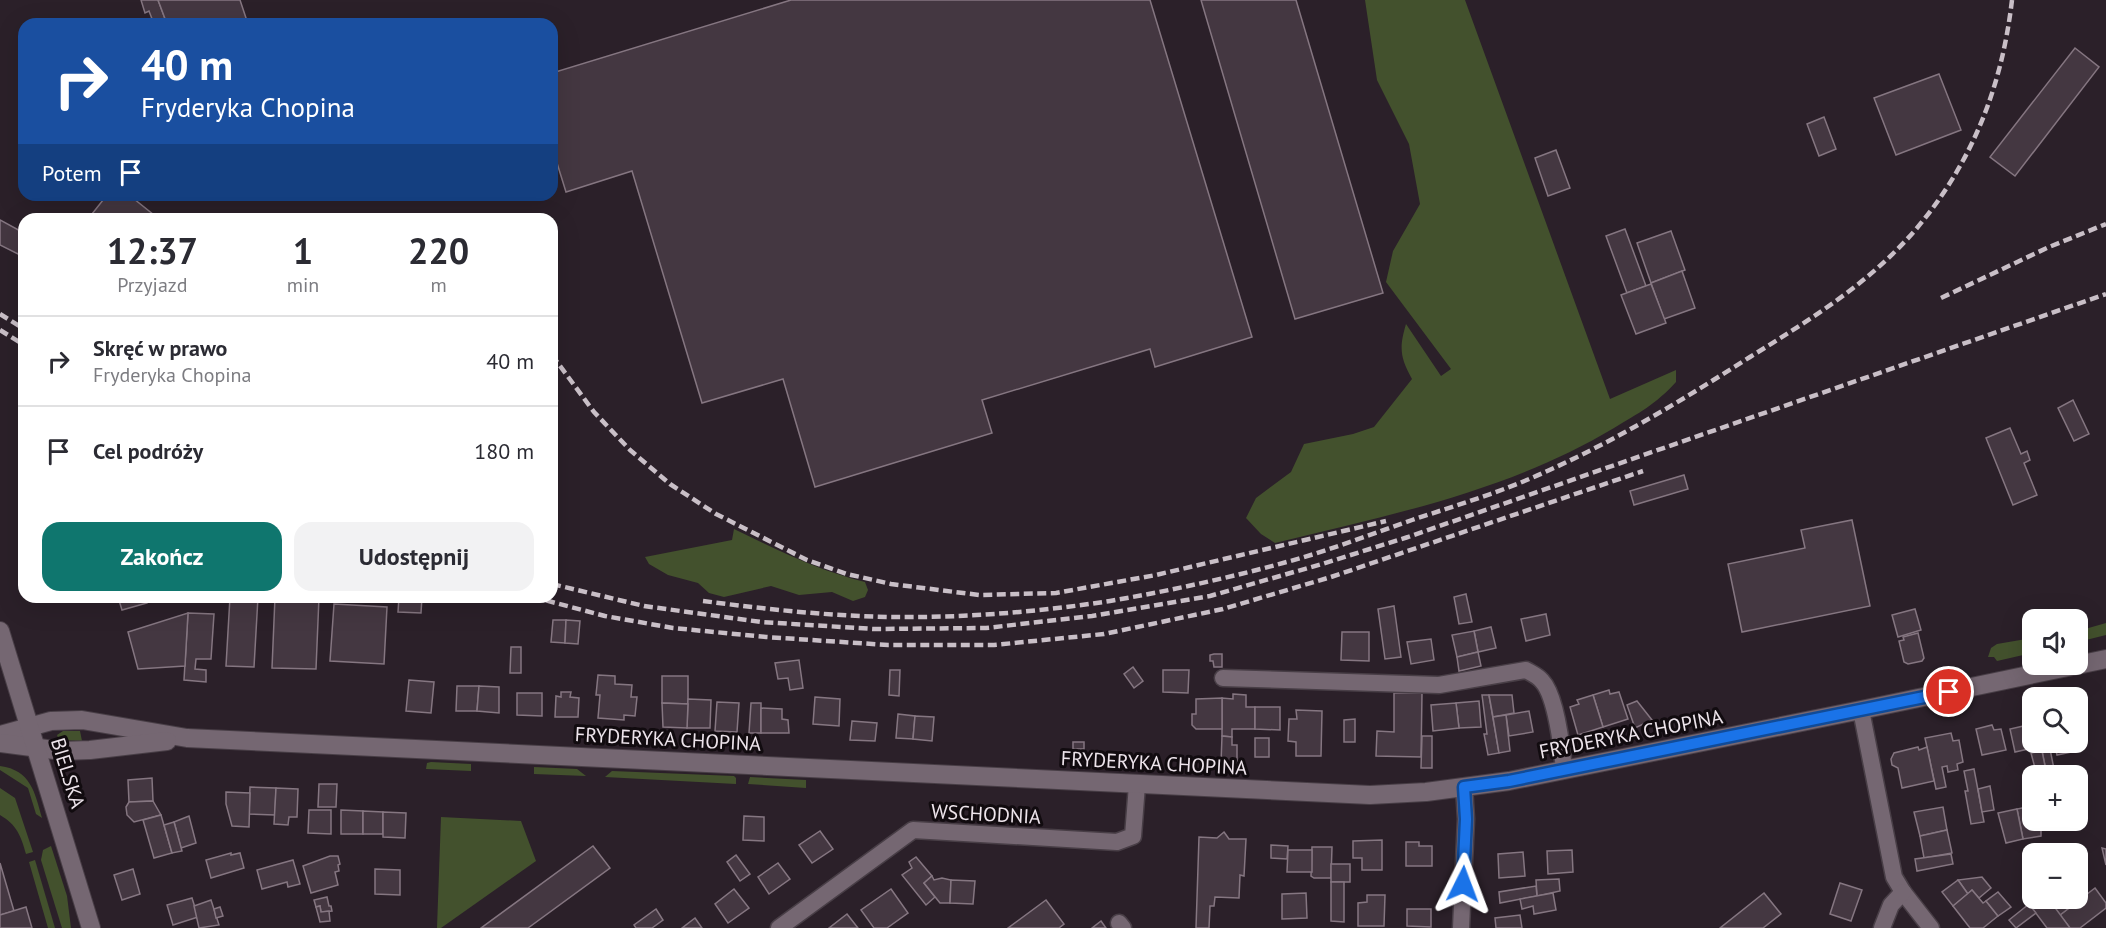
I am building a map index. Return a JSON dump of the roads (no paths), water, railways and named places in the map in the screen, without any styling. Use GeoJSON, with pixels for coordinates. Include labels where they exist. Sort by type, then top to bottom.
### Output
{"type":"FeatureCollection","features":[{"type":"Feature","properties":{"kind":"street","name":"BIELSKA"},"geometry":{"type":"LineString","coordinates":[[0,631],[91,928]]}},
{"type":"Feature","properties":{"kind":"street","name":"FRYDERYKA CHOPINA"},"geometry":{"type":"LineString","coordinates":[[0,735],[51,720],[82,720],[187,738],[1370,795],[1426,792],[1509,781],[2106,659]]}},
{"type":"Feature","properties":{"kind":"street"},"geometry":{"type":"LineString","coordinates":[[1223,678],[1438,684],[1526,670],[1542,680],[1551,695],[1564,770]]}},
{"type":"Feature","properties":{"kind":"street"},"geometry":{"type":"LineString","coordinates":[[1861,710],[1891,868],[1903,892],[1931,928]]}},
{"type":"Feature","properties":{"kind":"street","name":"FRYDERYKA CHOPINA"},"geometry":{"type":"LineString","coordinates":[[0,743],[62,751],[90,750],[187,738]]}},
{"type":"Feature","properties":{"kind":"street","name":"WSCHODNIA"},"geometry":{"type":"LineString","coordinates":[[779,928],[913,831],[1117,842],[1132,836],[1137,785]]}},
{"type":"Feature","properties":{"kind":"street"},"geometry":{"type":"LineString","coordinates":[[1461,928],[1466,819],[1464,787]]}},
{"type":"Feature","properties":{"kind":"street"},"geometry":{"type":"LineString","coordinates":[[1882,928],[1891,905],[1903,892]]}},
{"type":"Feature","properties":{"kind":"railway"},"geometry":{"type":"LineString","coordinates":[[703,601],[820,614],[918,617],[1000,613],[1110,601],[1206,582],[1301,558],[1496,492],[1545,472],[1650,418],[1773,343],[1839,299],[1899,248],[1937,202],[1954,176],[1982,121],[2001,62],[2012,0]]}},
{"type":"Feature","properties":{"kind":"railway"},"geometry":{"type":"LineString","coordinates":[[1941,298],[2049,247],[2106,224]]}},
{"type":"Feature","properties":{"kind":"railway"},"geometry":{"type":"LineString","coordinates":[[558,585],[644,606],[761,622],[874,629],[986,628],[1092,616],[1210,596],[1408,537],[2106,294]]}},
{"type":"Feature","properties":{"kind":"railway"},"geometry":{"type":"LineString","coordinates":[[0,314],[18,325]]}},
{"type":"Feature","properties":{"kind":"railway"},"geometry":{"type":"LineString","coordinates":[[0,330],[18,341]]}},
{"type":"Feature","properties":{"kind":"railway"},"geometry":{"type":"LineString","coordinates":[[558,363],[594,412],[630,450],[670,484],[716,514],[807,560],[847,574],[891,584],[979,595],[1056,593],[1156,575],[1386,521]]}},
{"type":"Feature","properties":{"kind":"railway"},"geometry":{"type":"LineString","coordinates":[[556,603],[605,616],[673,628],[888,645],[994,645],[1104,634],[1223,609],[1331,577],[1643,471]]}}]}
